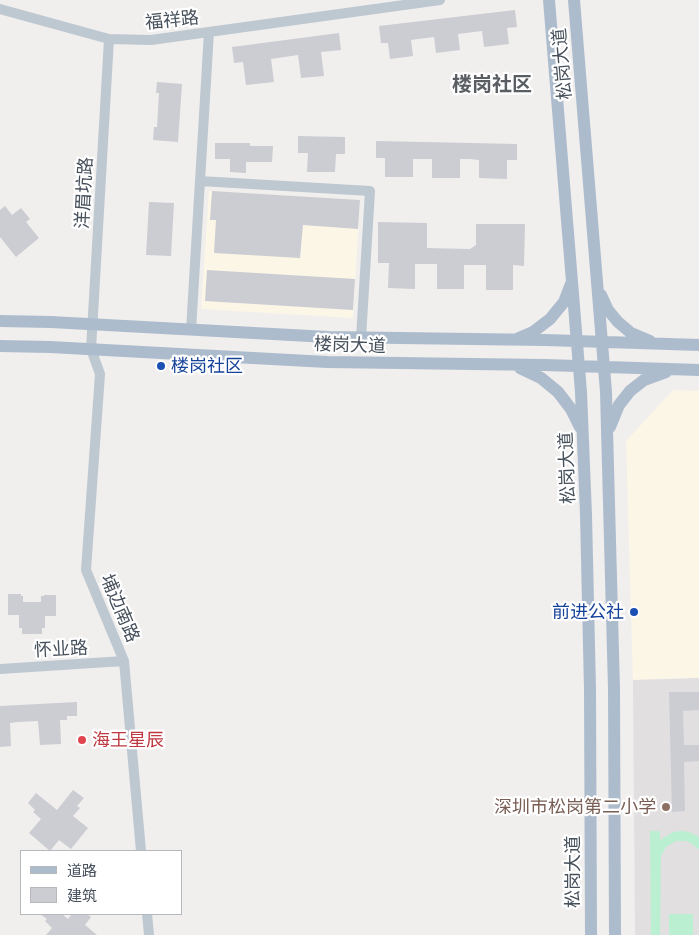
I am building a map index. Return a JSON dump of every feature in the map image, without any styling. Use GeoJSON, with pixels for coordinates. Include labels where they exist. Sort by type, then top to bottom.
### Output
{"type":"FeatureCollection","features":[{"type":"Feature","properties":{"kind":"main road","name":"松岗大道"},"geometry":{"type":"LineString","coordinates":[[549,0],[579,366],[583,440],[590,689],[591,935]]}},
{"type":"Feature","properties":{"kind":"main road","name":"松岗大道"},"geometry":{"type":"LineString","coordinates":[[574,0],[604,367],[608,439],[614,679],[615,935]]}},
{"type":"Feature","properties":{"kind":"main road"},"geometry":{"type":"LineString","coordinates":[[597,280],[601,296],[608,310],[631,333],[645,340],[661,344],[677,344]]}},
{"type":"Feature","properties":{"kind":"main road"},"geometry":{"type":"LineString","coordinates":[[512,340],[533,332],[550,319],[564,302],[572,282]]}},
{"type":"Feature","properties":{"kind":"main road","name":"楼岗大道"},"geometry":{"type":"LineString","coordinates":[[0,321],[362,338],[699,345]]}},
{"type":"Feature","properties":{"kind":"main road","name":"楼岗大道"},"geometry":{"type":"LineString","coordinates":[[0,346],[327,362],[699,370]]}},
{"type":"Feature","properties":{"kind":"main road"},"geometry":{"type":"LineString","coordinates":[[510,365],[531,372],[546,381],[558,392],[574,414],[583,440]]}},
{"type":"Feature","properties":{"kind":"main road"},"geometry":{"type":"LineString","coordinates":[[608,439],[611,421],[619,405],[630,391],[644,380],[660,373],[678,369]]}},
{"type":"Feature","properties":{"kind":"street","name":"福祥路"},"geometry":{"type":"LineString","coordinates":[[0,9],[109,38],[151,40],[440,0]]}},
{"type":"Feature","properties":{"kind":"street"},"geometry":{"type":"LineString","coordinates":[[191,330],[208,32]]}},
{"type":"Feature","properties":{"kind":"street","name":"洋眉坑路"},"geometry":{"type":"LineString","coordinates":[[90,349],[109,38]]}},
{"type":"Feature","properties":{"kind":"street"},"geometry":{"type":"LineString","coordinates":[[200,181],[370,191],[362,338]]}},
{"type":"Feature","properties":{"kind":"street","name":"埔边南路"},"geometry":{"type":"LineString","coordinates":[[90,349],[100,374],[86,570],[124,661],[141,850]]}},
{"type":"Feature","properties":{"kind":"street","name":"怀业路"},"geometry":{"type":"LineString","coordinates":[[0,669],[124,661]]}},
{"type":"Feature","properties":{"kind":"street"},"geometry":{"type":"LineString","coordinates":[[147,915],[148,935]]}},
{"type":"Feature","properties":{"kind":"shaded area"},"geometry":{"type":"Polygon","coordinates":[[[209,191],[360,200],[353,318],[201,309],[209,191]]]}},
{"type":"Feature","properties":{"kind":"shaded area"},"geometry":{"type":"Polygon","coordinates":[[[673,390],[699,391],[699,678],[633,680],[626,441],[673,390]]]}},
{"type":"Feature","properties":{"kind":"shaded area","name":"深圳市松岗第二小学"},"geometry":{"type":"Polygon","coordinates":[[[699,678],[699,935],[635,935],[633,680],[699,678]]]}},
{"type":"Feature","properties":{"kind":"green space"},"geometry":{"type":"Polygon","coordinates":[[[650,831],[660,831],[660,840],[673,832],[681,831],[689,832],[699,837],[699,850],[687,841],[676,841],[666,847],[661,856],[660,935],[651,935],[650,831]]]}},
{"type":"Feature","properties":{"kind":"green space"},"geometry":{"type":"Polygon","coordinates":[[[669,914],[693,914],[693,935],[669,935],[669,914]]]}},
{"type":"Feature","properties":{"kind":"building"},"geometry":{"type":"Polygon","coordinates":[[[515,10],[517,27],[507,28],[509,44],[484,47],[482,31],[458,34],[460,50],[436,53],[434,37],[411,40],[413,56],[390,59],[388,43],[381,43],[379,26],[515,10]]]}},
{"type":"Feature","properties":{"kind":"building"},"geometry":{"type":"Polygon","coordinates":[[[339,33],[341,50],[321,52],[324,76],[301,78],[298,55],[271,59],[274,82],[246,85],[243,62],[234,63],[232,47],[339,33]]]}},
{"type":"Feature","properties":{"kind":"building"},"geometry":{"type":"Polygon","coordinates":[[[157,82],[182,84],[178,142],[153,140],[154,127],[157,127],[159,93],[156,93],[157,82]]]}},
{"type":"Feature","properties":{"kind":"building"},"geometry":{"type":"Polygon","coordinates":[[[298,136],[345,137],[345,154],[336,154],[335,172],[307,172],[308,153],[298,153],[298,136]]]}},
{"type":"Feature","properties":{"kind":"building"},"geometry":{"type":"Polygon","coordinates":[[[376,141],[517,144],[517,160],[507,160],[507,179],[479,178],[479,160],[470,159],[460,159],[460,178],[432,178],[432,159],[413,159],[413,177],[385,177],[385,158],[376,158],[376,141]]]}},
{"type":"Feature","properties":{"kind":"building"},"geometry":{"type":"Polygon","coordinates":[[[215,143],[250,143],[250,146],[273,146],[272,162],[246,162],[246,173],[230,172],[230,159],[215,159],[215,143]]]}},
{"type":"Feature","properties":{"kind":"building"},"geometry":{"type":"Polygon","coordinates":[[[212,191],[360,200],[358,229],[303,225],[300,258],[214,253],[216,220],[210,220],[212,191]]]}},
{"type":"Feature","properties":{"kind":"building"},"geometry":{"type":"Polygon","coordinates":[[[149,202],[174,203],[171,256],[146,255],[149,202]]]}},
{"type":"Feature","properties":{"kind":"building"},"geometry":{"type":"Polygon","coordinates":[[[5,206],[12,215],[21,208],[30,219],[26,222],[39,238],[16,257],[0,237],[0,210],[5,206]]]}},
{"type":"Feature","properties":{"kind":"building"},"geometry":{"type":"Polygon","coordinates":[[[378,222],[427,223],[427,248],[470,249],[476,245],[476,224],[525,224],[524,266],[513,265],[513,290],[486,290],[486,265],[464,265],[464,289],[437,289],[437,264],[415,264],[415,289],[388,288],[389,263],[378,263],[378,222]]]}},
{"type":"Feature","properties":{"kind":"building"},"geometry":{"type":"Polygon","coordinates":[[[207,270],[355,279],[353,310],[205,301],[207,270]]]}},
{"type":"Feature","properties":{"kind":"building"},"geometry":{"type":"Polygon","coordinates":[[[8,594],[21,594],[23,602],[41,602],[41,596],[56,595],[56,616],[45,616],[45,628],[42,628],[42,634],[22,634],[22,628],[19,628],[19,615],[8,615],[8,594]]]}},
{"type":"Feature","properties":{"kind":"building"},"geometry":{"type":"Polygon","coordinates":[[[669,692],[699,692],[699,710],[683,711],[684,745],[699,745],[699,761],[684,762],[685,811],[672,812],[669,692]]]}},
{"type":"Feature","properties":{"kind":"building"},"geometry":{"type":"Polygon","coordinates":[[[77,702],[77,716],[67,716],[67,720],[60,720],[61,744],[40,745],[38,721],[10,723],[11,746],[0,747],[0,706],[77,702]]]}},
{"type":"Feature","properties":{"kind":"building"},"geometry":{"type":"Polygon","coordinates":[[[73,790],[84,798],[77,806],[80,808],[73,816],[88,828],[71,849],[59,840],[49,850],[29,833],[41,819],[33,812],[35,810],[28,803],[36,793],[57,810],[73,790]]]}},
{"type":"Feature","properties":{"kind":"building"},"geometry":{"type":"Polygon","coordinates":[[[41,915],[63,915],[68,919],[71,915],[88,915],[91,917],[85,925],[97,935],[46,935],[52,928],[45,921],[47,919],[41,915]]]}},
{"type":"Feature","properties":{"kind":"place","name":"楼岗社区"},"geometry":{"type":"Point","coordinates":[161,366]}},
{"type":"Feature","properties":{"kind":"place","name":"前进公社"},"geometry":{"type":"Point","coordinates":[634,612]}},
{"type":"Feature","properties":{"kind":"place","name":"海王星辰"},"geometry":{"type":"Point","coordinates":[82,740]}},
{"type":"Feature","properties":{"kind":"place","name":"深圳市松岗第二小学"},"geometry":{"type":"Point","coordinates":[666,807]}},
{"type":"Feature","properties":{"kind":"district","name":"楼岗社区"},"geometry":{"type":"Point","coordinates":[492,84]}}]}
